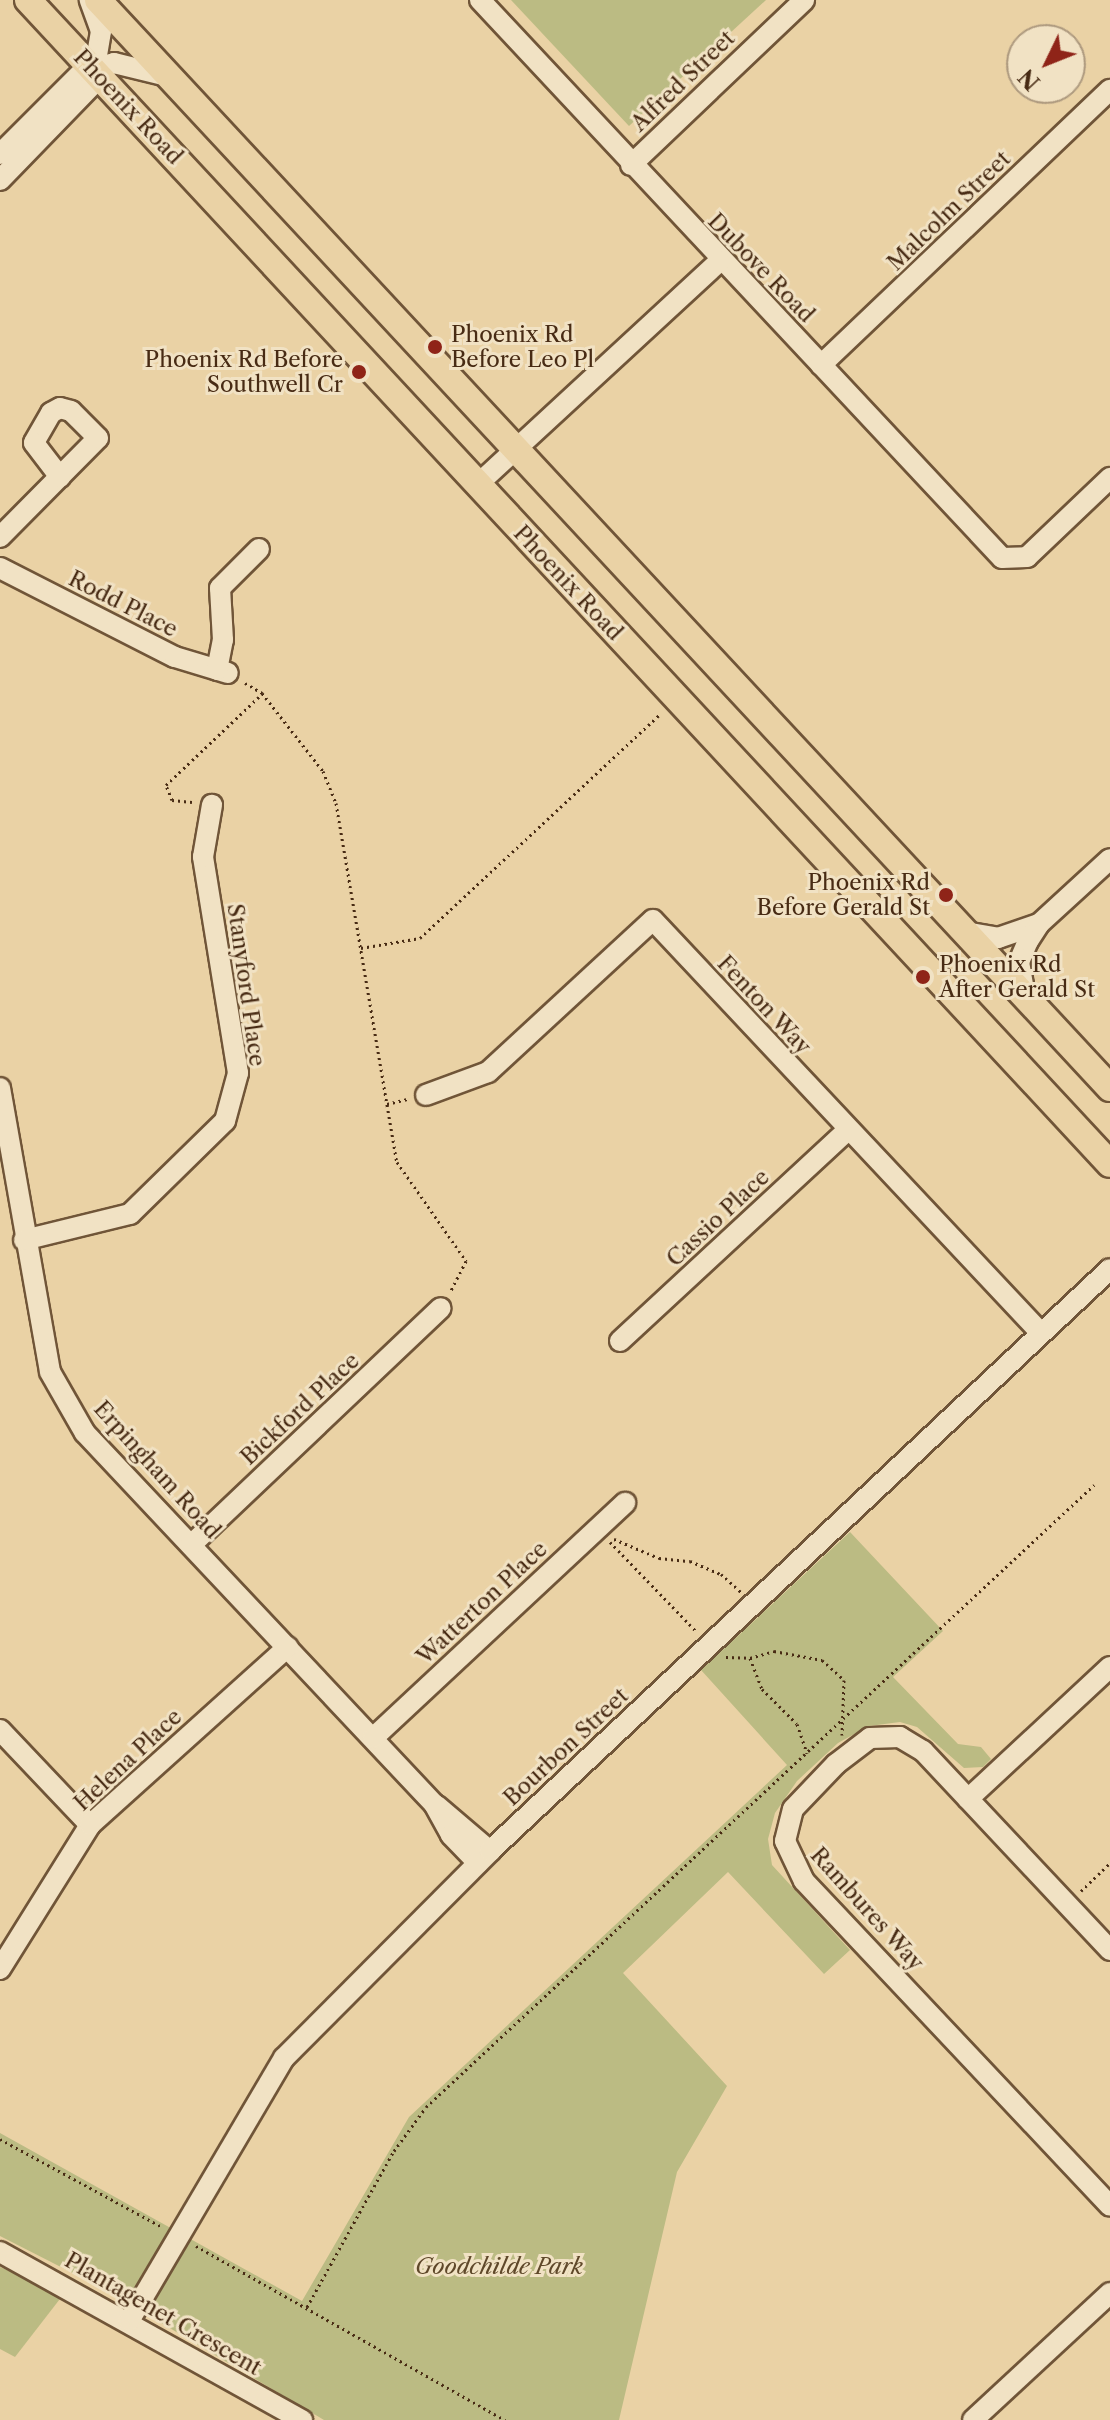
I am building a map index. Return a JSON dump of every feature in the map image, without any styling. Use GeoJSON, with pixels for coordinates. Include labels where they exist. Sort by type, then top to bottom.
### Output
{"type":"FeatureCollection","features":[{"type":"Feature","properties":{"kind":"main road","name":"Phoenix Road"},"geometry":{"type":"LineString","coordinates":[[28,0],[1110,1164]]}},
{"type":"Feature","properties":{"kind":"main road"},"geometry":{"type":"LineString","coordinates":[[98,0],[1110,1088]]}},
{"type":"Feature","properties":{"kind":"street"},"geometry":{"type":"LineString","coordinates":[[0,180],[85,96],[102,48],[101,31],[90,0]]}},
{"type":"Feature","properties":{"kind":"street","name":"Dubove Road"},"geometry":{"type":"LineString","coordinates":[[480,0],[720,261],[1002,558],[1027,557],[1110,478]]}},
{"type":"Feature","properties":{"kind":"street","name":"Alfred Street"},"geometry":{"type":"LineString","coordinates":[[631,165],[804,0]]}},
{"type":"Feature","properties":{"kind":"street"},"geometry":{"type":"LineString","coordinates":[[0,154],[75,77],[114,63],[167,76]]}},
{"type":"Feature","properties":{"kind":"street","name":"Malcolm Street"},"geometry":{"type":"LineString","coordinates":[[821,365],[1110,90]]}},
{"type":"Feature","properties":{"kind":"street"},"geometry":{"type":"LineString","coordinates":[[477,485],[720,261]]}},
{"type":"Feature","properties":{"kind":"street"},"geometry":{"type":"LineString","coordinates":[[0,537],[60,477]]}},
{"type":"Feature","properties":{"kind":"street"},"geometry":{"type":"LineString","coordinates":[[223,671],[220,588],[259,549]]}},
{"type":"Feature","properties":{"kind":"street","name":"Rodd Place"},"geometry":{"type":"LineString","coordinates":[[0,568],[175,657],[223,671]]}},
{"type":"Feature","properties":{"kind":"street","name":"Stanyford Place"},"geometry":{"type":"LineString","coordinates":[[24,1240],[130,1214],[225,1121],[238,1073],[203,857],[212,805]]}},
{"type":"Feature","properties":{"kind":"street"},"geometry":{"type":"LineString","coordinates":[[1025,996],[1019,962],[1039,924],[1110,859]]}},
{"type":"Feature","properties":{"kind":"street","name":"Fenton Way"},"geometry":{"type":"LineString","coordinates":[[426,1095],[488,1072],[653,920],[1040,1332]]}},
{"type":"Feature","properties":{"kind":"street"},"geometry":{"type":"LineString","coordinates":[[965,932],[998,938],[1039,924]]}},
{"type":"Feature","properties":{"kind":"street","name":"Erpingham Road"},"geometry":{"type":"LineString","coordinates":[[0,1088],[8,1195],[24,1240],[50,1372],[85,1433],[484,1857]]}},
{"type":"Feature","properties":{"kind":"street","name":"Cassio Place"},"geometry":{"type":"LineString","coordinates":[[620,1341],[848,1130]]}},
{"type":"Feature","properties":{"kind":"street","name":"Bourbon Street"},"geometry":{"type":"LineString","coordinates":[[129,2321],[284,2058],[484,1857],[1110,1269]]}},
{"type":"Feature","properties":{"kind":"street","name":"Bickford Place"},"geometry":{"type":"LineString","coordinates":[[191,1545],[441,1308]]}},
{"type":"Feature","properties":{"kind":"street","name":"Watterton Place"},"geometry":{"type":"LineString","coordinates":[[373,1738],[625,1503]]}},
{"type":"Feature","properties":{"kind":"street","name":"Helena Place"},"geometry":{"type":"LineString","coordinates":[[0,1969],[7,1943],[90,1825],[288,1647]]}},
{"type":"Feature","properties":{"kind":"street"},"geometry":{"type":"LineString","coordinates":[[968,1799],[1110,1667]]}},
{"type":"Feature","properties":{"kind":"street"},"geometry":{"type":"LineString","coordinates":[[0,1730],[90,1825]]}},
{"type":"Feature","properties":{"kind":"street","name":"Rambures Way"},"geometry":{"type":"LineString","coordinates":[[1110,1950],[923,1751],[900,1737],[870,1738],[850,1753],[793,1809],[785,1841],[791,1862],[1110,2206]]}},
{"type":"Feature","properties":{"kind":"street","name":"Plantagenet Crescent"},"geometry":{"type":"LineString","coordinates":[[0,2252],[129,2321],[281,2415],[302,2420]]}},
{"type":"Feature","properties":{"kind":"street"},"geometry":{"type":"LineString","coordinates":[[973,2420],[1110,2293]]}},
{"type":"Feature","properties":{"kind":"path"},"geometry":{"type":"LineString","coordinates":[[223,671],[262,693],[323,771],[336,803],[397,1162],[466,1261],[441,1308]]}},
{"type":"Feature","properties":{"kind":"path"},"geometry":{"type":"LineString","coordinates":[[212,805],[172,800],[166,785],[262,693]]}},
{"type":"Feature","properties":{"kind":"path"},"geometry":{"type":"LineString","coordinates":[[361,948],[420,938],[667,708]]}},
{"type":"Feature","properties":{"kind":"path"},"geometry":{"type":"LineString","coordinates":[[307,2307],[412,2122],[1094,1485]]}},
{"type":"Feature","properties":{"kind":"path"},"geometry":{"type":"LineString","coordinates":[[597,1529],[635,1550],[690,1561],[721,1574],[754,1606]]}},
{"type":"Feature","properties":{"kind":"path"},"geometry":{"type":"LineString","coordinates":[[597,1529],[722,1656],[750,1658],[774,1651],[822,1660],[844,1680],[839,1729],[850,1753]]}},
{"type":"Feature","properties":{"kind":"path"},"geometry":{"type":"LineString","coordinates":[[750,1658],[762,1689],[797,1724],[807,1753]]}},
{"type":"Feature","properties":{"kind":"path"},"geometry":{"type":"LineString","coordinates":[[1067,1904],[1110,1863]]}},
{"type":"Feature","properties":{"kind":"path"},"geometry":{"type":"LineString","coordinates":[[0,2139],[307,2307],[505,2420]]}},
{"type":"Feature","properties":{"kind":"green space"},"geometry":{"type":"Polygon","coordinates":[[[511,0],[766,0],[629,126],[511,0]]]}},
{"type":"Feature","properties":{"kind":"green space","name":"Goodchilde Park"},"geometry":{"type":"Polygon","coordinates":[[[850,1532],[943,1631],[893,1677],[958,1744],[981,1747],[991,1759],[983,1767],[964,1768],[917,1727],[900,1722],[869,1726],[838,1743],[797,1781],[775,1813],[768,1839],[772,1865],[850,1950],[824,1974],[728,1872],[623,1973],[727,2086],[677,2172],[619,2420],[324,2420],[106,2290],[0,2236],[0,2133],[302,2301],[409,2117],[787,1765],[701,1670],[850,1532]]]}},
{"type":"Feature","properties":{"kind":"green space"},"geometry":{"type":"Polygon","coordinates":[[[0,2267],[63,2295],[15,2357],[0,2349],[0,2267]]]}},
{"type":"Feature","properties":{"kind":"place","name":"Phoenix Rd Before Leo Pl"},"geometry":{"type":"Point","coordinates":[435,347]}},
{"type":"Feature","properties":{"kind":"place","name":"Phoenix Rd Before Southwell Cr"},"geometry":{"type":"Point","coordinates":[359,372]}},
{"type":"Feature","properties":{"kind":"place","name":"Phoenix Rd Before Gerald St"},"geometry":{"type":"Point","coordinates":[946,895]}},
{"type":"Feature","properties":{"kind":"place","name":"Phoenix Rd After Gerald St"},"geometry":{"type":"Point","coordinates":[923,977]}}]}
